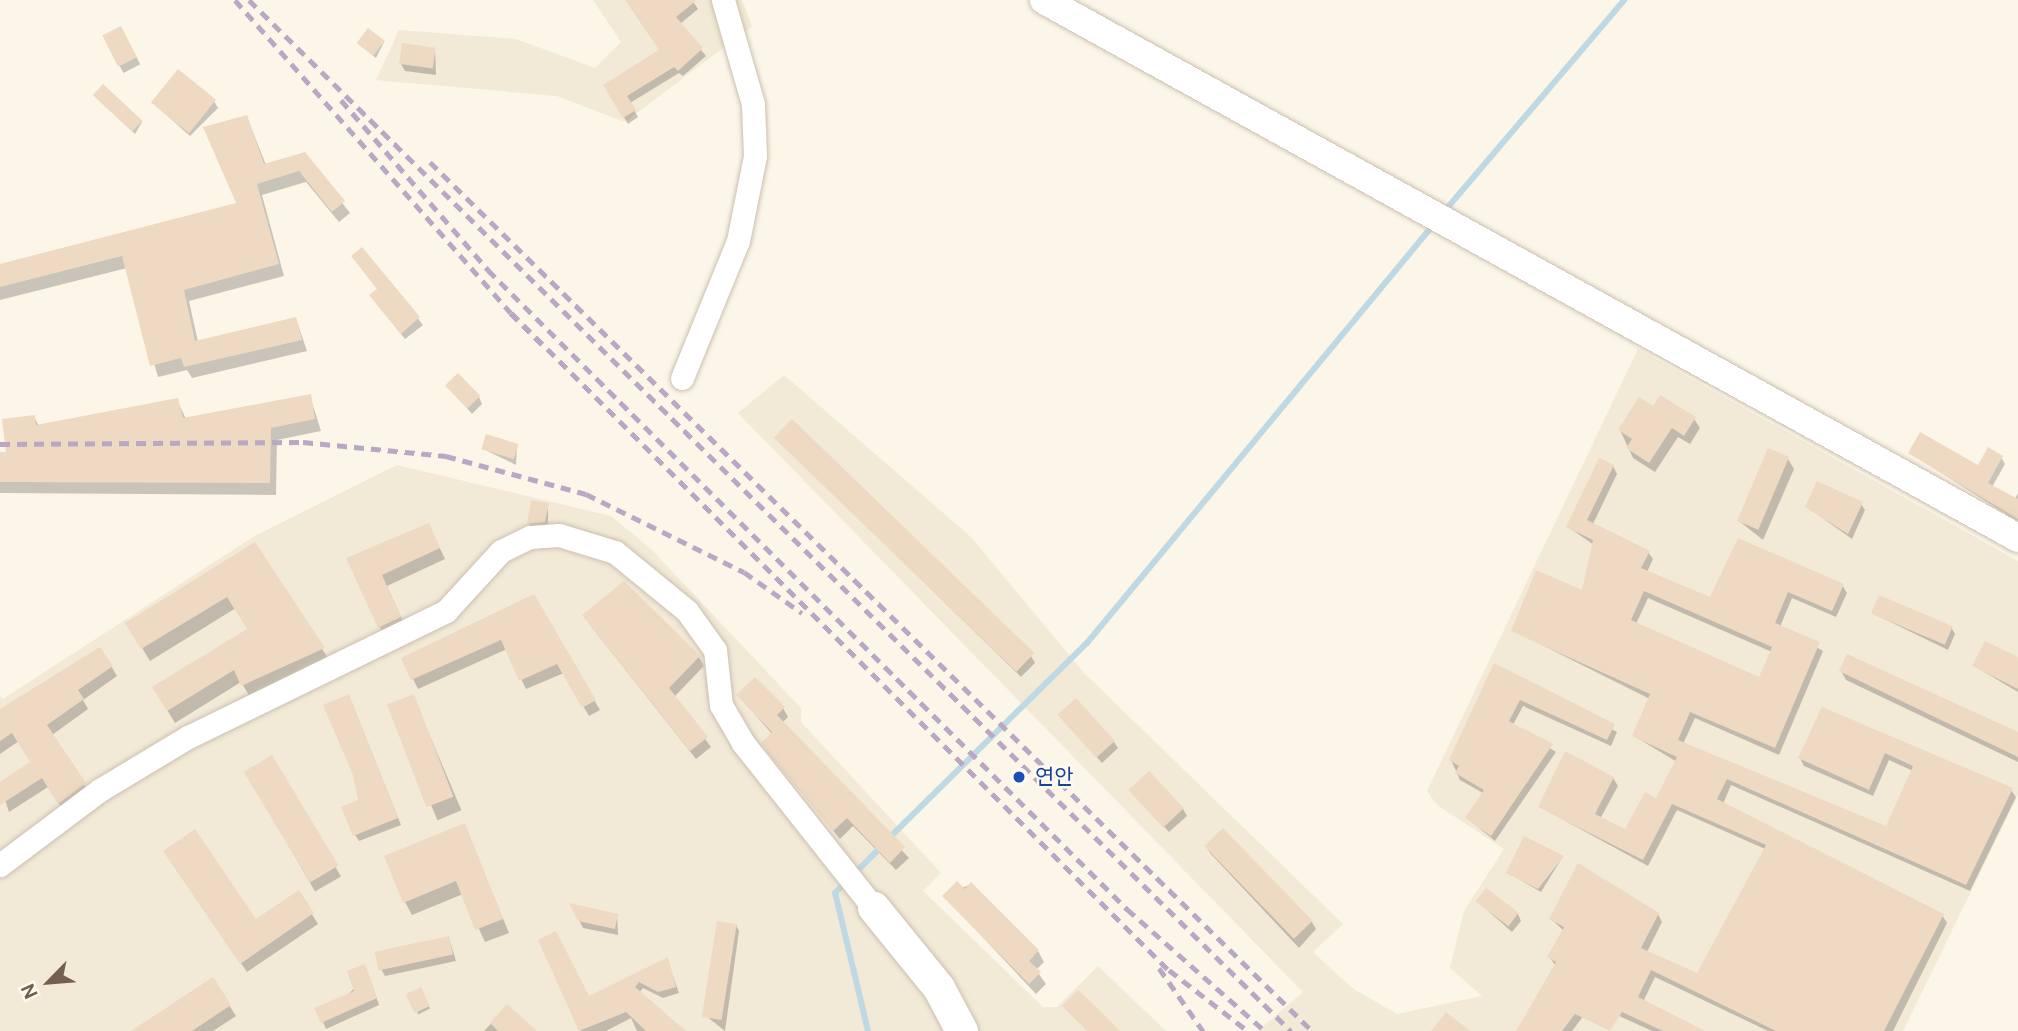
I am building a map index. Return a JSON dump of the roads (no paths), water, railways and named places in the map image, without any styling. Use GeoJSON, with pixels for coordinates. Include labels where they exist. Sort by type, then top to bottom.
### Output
{"type":"FeatureCollection","features":[{"type":"Feature","properties":{"kind":"main road"},"geometry":{"type":"LineString","coordinates":[[874,908],[939,988],[962,1031]]}},
{"type":"Feature","properties":{"kind":"street"},"geometry":{"type":"LineString","coordinates":[[682,378],[738,241],[755,156],[753,104],[723,0]]}},
{"type":"Feature","properties":{"kind":"street"},"geometry":{"type":"LineString","coordinates":[[1044,0],[2018,538]]}},
{"type":"Feature","properties":{"kind":"street"},"geometry":{"type":"LineString","coordinates":[[0,865],[100,790],[188,737],[446,611],[501,551],[530,537],[559,535],[615,552],[687,611],[715,650],[720,705],[743,743],[874,908]]}},
{"type":"Feature","properties":{"kind":"waterway"},"geometry":{"type":"LineString","coordinates":[[1443,213],[1624,0]]}},
{"type":"Feature","properties":{"kind":"waterway"},"geometry":{"type":"LineString","coordinates":[[889,838],[1087,643],[1434,224]]}},
{"type":"Feature","properties":{"kind":"waterway"},"geometry":{"type":"LineString","coordinates":[[868,1031],[835,893],[882,846]]}},
{"type":"Feature","properties":{"kind":"railway"},"geometry":{"type":"LineString","coordinates":[[235,0],[511,313],[1169,970],[1248,1031]]}},
{"type":"Feature","properties":{"kind":"railway"},"geometry":{"type":"LineString","coordinates":[[249,0],[1291,1031]]}},
{"type":"Feature","properties":{"kind":"railway"},"geometry":{"type":"LineString","coordinates":[[341,100],[488,270],[1127,909],[1265,1031]]}},
{"type":"Feature","properties":{"kind":"railway"},"geometry":{"type":"LineString","coordinates":[[430,162],[1312,1031]]}},
{"type":"Feature","properties":{"kind":"railway"},"geometry":{"type":"LineString","coordinates":[[0,444],[303,442],[446,456],[586,494],[744,572],[802,613]]}},
{"type":"Feature","properties":{"kind":"railway"},"geometry":{"type":"LineString","coordinates":[[1159,968],[1203,1031]]}},
{"type":"Feature","properties":{"kind":"place","name":"연안"},"geometry":{"type":"Point","coordinates":[1019,777]}}]}
